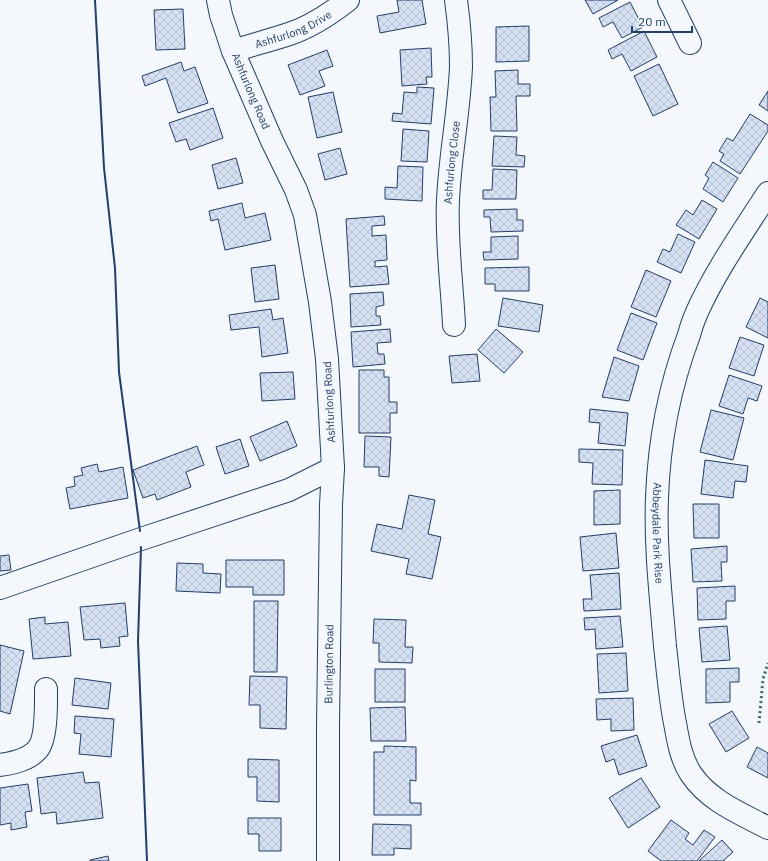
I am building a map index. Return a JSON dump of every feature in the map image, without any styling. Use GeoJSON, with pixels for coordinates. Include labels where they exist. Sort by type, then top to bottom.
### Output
{"type":"FeatureCollection","features":[{"type":"Feature","properties":{"kind":"street","name":"Ashfurlong Road"},"geometry":{"type":"LineString","coordinates":[[218,0],[221,15],[233,50],[272,140],[296,190],[305,215],[327,359],[333,468]]}},
{"type":"Feature","properties":{"kind":"street","name":"Ashfurlong Drive"},"geometry":{"type":"LineString","coordinates":[[233,50],[290,34],[309,26],[348,0]]}},
{"type":"Feature","properties":{"kind":"street","name":"Ashfurlong Close"},"geometry":{"type":"LineString","coordinates":[[454,325],[447,225],[448,200],[461,67],[460,26],[456,0]]}},
{"type":"Feature","properties":{"kind":"street"},"geometry":{"type":"LineString","coordinates":[[669,0],[690,42]]}},
{"type":"Feature","properties":{"kind":"street","name":"Abbeydale Park Rise"},"geometry":{"type":"LineString","coordinates":[[768,194],[733,246],[713,281],[697,312],[683,349],[666,413],[660,452],[657,498],[658,551],[669,689],[677,738],[682,756],[690,773],[709,794],[724,805],[768,828]]}},
{"type":"Feature","properties":{"kind":"street"},"geometry":{"type":"LineString","coordinates":[[0,588],[289,490],[333,468]]}},
{"type":"Feature","properties":{"kind":"street","name":"Burlington Road"},"geometry":{"type":"LineString","coordinates":[[328,861],[328,726],[331,505],[333,468]]}},
{"type":"Feature","properties":{"kind":"street"},"geometry":{"type":"LineString","coordinates":[[0,764],[12,764],[25,759],[38,750],[43,735],[46,714],[46,689]]}},
{"type":"Feature","properties":{"kind":"building"},"geometry":{"type":"Polygon","coordinates":[[[397,0],[422,0],[426,24],[380,33],[377,16],[399,12],[397,0]]]}},
{"type":"Feature","properties":{"kind":"building"},"geometry":{"type":"Polygon","coordinates":[[[585,0],[618,0],[593,14],[585,0]]]}},
{"type":"Feature","properties":{"kind":"building"},"geometry":{"type":"Polygon","coordinates":[[[630,2],[643,27],[622,38],[613,22],[603,27],[599,18],[630,2]]]}},
{"type":"Feature","properties":{"kind":"building"},"geometry":{"type":"Polygon","coordinates":[[[183,9],[185,49],[156,50],[154,10],[183,9]]]}},
{"type":"Feature","properties":{"kind":"building"},"geometry":{"type":"Polygon","coordinates":[[[529,26],[529,61],[496,62],[496,27],[529,26]]]}},
{"type":"Feature","properties":{"kind":"building"},"geometry":{"type":"Polygon","coordinates":[[[644,31],[657,57],[631,71],[622,54],[612,59],[608,50],[644,31]]]}},
{"type":"Feature","properties":{"kind":"building"},"geometry":{"type":"Polygon","coordinates":[[[431,48],[432,77],[426,77],[427,84],[402,86],[400,50],[431,48]]]}},
{"type":"Feature","properties":{"kind":"building"},"geometry":{"type":"Polygon","coordinates":[[[327,50],[333,66],[319,71],[325,86],[300,95],[288,65],[327,50]]]}},
{"type":"Feature","properties":{"kind":"building"},"geometry":{"type":"Polygon","coordinates":[[[181,62],[184,71],[195,67],[208,103],[178,113],[166,78],[145,86],[142,76],[181,62]]]}},
{"type":"Feature","properties":{"kind":"building"},"geometry":{"type":"Polygon","coordinates":[[[659,64],[678,104],[653,116],[634,76],[659,64]]]}},
{"type":"Feature","properties":{"kind":"building"},"geometry":{"type":"Polygon","coordinates":[[[518,70],[518,84],[530,84],[530,96],[516,96],[517,131],[491,131],[490,97],[496,97],[495,71],[518,70]]]}},
{"type":"Feature","properties":{"kind":"building"},"geometry":{"type":"Polygon","coordinates":[[[417,87],[434,88],[431,124],[392,121],[393,113],[402,114],[404,92],[417,93],[417,87]]]}},
{"type":"Feature","properties":{"kind":"building"},"geometry":{"type":"Polygon","coordinates":[[[768,91],[768,111],[759,105],[768,91]]]}},
{"type":"Feature","properties":{"kind":"building"},"geometry":{"type":"Polygon","coordinates":[[[333,92],[342,132],[317,138],[308,97],[333,92]]]}},
{"type":"Feature","properties":{"kind":"building"},"geometry":{"type":"Polygon","coordinates":[[[213,108],[223,138],[190,150],[186,139],[176,142],[169,123],[213,108]]]}},
{"type":"Feature","properties":{"kind":"building"},"geometry":{"type":"Polygon","coordinates":[[[750,114],[768,125],[768,131],[740,174],[720,161],[724,154],[719,151],[727,138],[733,141],[750,114]]]}},
{"type":"Feature","properties":{"kind":"building"},"geometry":{"type":"Polygon","coordinates":[[[403,129],[429,131],[427,162],[401,161],[403,129]]]}},
{"type":"Feature","properties":{"kind":"building"},"geometry":{"type":"Polygon","coordinates":[[[494,136],[517,137],[516,155],[525,156],[524,167],[492,166],[494,136]]]}},
{"type":"Feature","properties":{"kind":"building"},"geometry":{"type":"Polygon","coordinates":[[[340,148],[347,174],[325,180],[318,154],[340,148]]]}},
{"type":"Feature","properties":{"kind":"building"},"geometry":{"type":"Polygon","coordinates":[[[236,158],[243,183],[218,189],[212,165],[236,158]]]}},
{"type":"Feature","properties":{"kind":"building"},"geometry":{"type":"Polygon","coordinates":[[[713,162],[738,178],[723,202],[703,189],[709,178],[705,175],[713,162]]]}},
{"type":"Feature","properties":{"kind":"building"},"geometry":{"type":"Polygon","coordinates":[[[398,166],[423,167],[422,201],[385,199],[385,187],[397,188],[398,166]]]}},
{"type":"Feature","properties":{"kind":"building"},"geometry":{"type":"Polygon","coordinates":[[[493,169],[517,170],[516,199],[483,199],[483,190],[492,190],[493,169]]]}},
{"type":"Feature","properties":{"kind":"building"},"geometry":{"type":"Polygon","coordinates":[[[702,200],[717,209],[699,239],[676,225],[686,210],[693,215],[702,200]]]}},
{"type":"Feature","properties":{"kind":"building"},"geometry":{"type":"Polygon","coordinates":[[[242,203],[245,218],[265,213],[271,240],[225,250],[218,219],[211,221],[209,211],[242,203]]]}},
{"type":"Feature","properties":{"kind":"building"},"geometry":{"type":"Polygon","coordinates":[[[517,209],[517,220],[523,220],[523,231],[491,232],[490,217],[484,217],[484,210],[517,209]]]}},
{"type":"Feature","properties":{"kind":"building"},"geometry":{"type":"Polygon","coordinates":[[[384,216],[385,225],[372,226],[372,236],[386,235],[387,260],[375,261],[375,267],[387,266],[389,284],[350,287],[346,219],[384,216]]]}},
{"type":"Feature","properties":{"kind":"building"},"geometry":{"type":"Polygon","coordinates":[[[678,234],[695,242],[681,273],[657,262],[663,249],[670,252],[678,234]]]}},
{"type":"Feature","properties":{"kind":"building"},"geometry":{"type":"Polygon","coordinates":[[[518,236],[518,259],[484,260],[483,252],[491,252],[491,237],[518,236]]]}},
{"type":"Feature","properties":{"kind":"building"},"geometry":{"type":"Polygon","coordinates":[[[275,265],[279,299],[255,302],[251,268],[275,265]]]}},
{"type":"Feature","properties":{"kind":"building"},"geometry":{"type":"Polygon","coordinates":[[[529,267],[529,291],[495,291],[495,284],[485,284],[485,268],[529,267]]]}},
{"type":"Feature","properties":{"kind":"building"},"geometry":{"type":"Polygon","coordinates":[[[646,270],[671,281],[656,317],[631,307],[646,270]]]}},
{"type":"Feature","properties":{"kind":"building"},"geometry":{"type":"Polygon","coordinates":[[[383,292],[384,305],[376,307],[376,316],[380,316],[381,325],[351,327],[350,294],[383,292]]]}},
{"type":"Feature","properties":{"kind":"building"},"geometry":{"type":"Polygon","coordinates":[[[503,298],[543,305],[539,332],[498,326],[503,298]]]}},
{"type":"Feature","properties":{"kind":"building"},"geometry":{"type":"Polygon","coordinates":[[[760,298],[768,302],[768,338],[746,327],[760,298]]]}},
{"type":"Feature","properties":{"kind":"building"},"geometry":{"type":"Polygon","coordinates":[[[271,309],[273,320],[283,318],[288,353],[262,357],[259,327],[231,330],[229,315],[271,309]]]}},
{"type":"Feature","properties":{"kind":"building"},"geometry":{"type":"Polygon","coordinates":[[[631,313],[657,323],[643,360],[617,350],[631,313]]]}},
{"type":"Feature","properties":{"kind":"building"},"geometry":{"type":"Polygon","coordinates":[[[390,329],[391,342],[377,343],[378,354],[384,354],[385,364],[353,367],[351,332],[390,329]]]}},
{"type":"Feature","properties":{"kind":"building"},"geometry":{"type":"Polygon","coordinates":[[[496,329],[523,352],[504,373],[478,350],[496,329]]]}},
{"type":"Feature","properties":{"kind":"building"},"geometry":{"type":"Polygon","coordinates":[[[740,337],[764,345],[754,376],[729,368],[740,337]]]}},
{"type":"Feature","properties":{"kind":"building"},"geometry":{"type":"Polygon","coordinates":[[[477,354],[480,381],[452,383],[449,356],[477,354]]]}},
{"type":"Feature","properties":{"kind":"building"},"geometry":{"type":"Polygon","coordinates":[[[614,357],[639,366],[629,401],[602,397],[614,357]]]}},
{"type":"Feature","properties":{"kind":"building"},"geometry":{"type":"Polygon","coordinates":[[[359,370],[384,370],[384,377],[389,377],[389,402],[397,402],[397,413],[390,413],[390,433],[359,433],[359,370]]]}},
{"type":"Feature","properties":{"kind":"building"},"geometry":{"type":"Polygon","coordinates":[[[293,372],[295,399],[262,401],[260,373],[293,372]]]}},
{"type":"Feature","properties":{"kind":"building"},"geometry":{"type":"Polygon","coordinates":[[[729,375],[762,386],[757,401],[748,398],[743,414],[719,406],[729,375]]]}},
{"type":"Feature","properties":{"kind":"building"},"geometry":{"type":"Polygon","coordinates":[[[590,409],[628,413],[625,446],[598,443],[600,423],[589,422],[590,409]]]}},
{"type":"Feature","properties":{"kind":"building"},"geometry":{"type":"Polygon","coordinates":[[[711,410],[744,418],[733,460],[700,452],[711,410]]]}},
{"type":"Feature","properties":{"kind":"building"},"geometry":{"type":"Polygon","coordinates":[[[287,421],[297,446],[260,461],[250,437],[287,421]]]}},
{"type":"Feature","properties":{"kind":"building"},"geometry":{"type":"Polygon","coordinates":[[[365,436],[391,437],[389,477],[379,476],[379,467],[364,467],[365,436]]]}},
{"type":"Feature","properties":{"kind":"building"},"geometry":{"type":"Polygon","coordinates":[[[240,439],[249,466],[225,474],[216,447],[240,439]]]}},
{"type":"Feature","properties":{"kind":"building"},"geometry":{"type":"Polygon","coordinates":[[[197,446],[204,465],[186,472],[191,487],[157,500],[155,494],[143,498],[133,470],[197,446]]]}},
{"type":"Feature","properties":{"kind":"building"},"geometry":{"type":"Polygon","coordinates":[[[579,449],[623,450],[622,485],[592,484],[593,463],[579,462],[579,449]]]}},
{"type":"Feature","properties":{"kind":"building"},"geometry":{"type":"Polygon","coordinates":[[[705,460],[748,466],[746,482],[735,481],[733,498],[701,494],[705,460]]]}},
{"type":"Feature","properties":{"kind":"building"},"geometry":{"type":"Polygon","coordinates":[[[97,464],[99,472],[123,467],[128,498],[70,509],[66,488],[75,486],[74,477],[83,475],[81,468],[97,464]]]}},
{"type":"Feature","properties":{"kind":"building"},"geometry":{"type":"Polygon","coordinates":[[[620,490],[620,524],[594,525],[594,491],[620,490]]]}},
{"type":"Feature","properties":{"kind":"building"},"geometry":{"type":"Polygon","coordinates":[[[409,495],[435,500],[428,534],[441,537],[432,579],[406,574],[409,559],[371,551],[377,524],[402,529],[409,495]]]}},
{"type":"Feature","properties":{"kind":"building"},"geometry":{"type":"Polygon","coordinates":[[[693,504],[719,504],[719,538],[694,538],[693,504]]]}},
{"type":"Feature","properties":{"kind":"building"},"geometry":{"type":"Polygon","coordinates":[[[616,533],[619,568],[583,571],[580,537],[616,533]]]}},
{"type":"Feature","properties":{"kind":"building"},"geometry":{"type":"Polygon","coordinates":[[[727,546],[727,562],[721,562],[722,581],[693,582],[691,549],[727,546]]]}},
{"type":"Feature","properties":{"kind":"building"},"geometry":{"type":"Polygon","coordinates":[[[9,555],[11,570],[0,571],[0,556],[9,555]]]}},
{"type":"Feature","properties":{"kind":"building"},"geometry":{"type":"Polygon","coordinates":[[[226,560],[284,560],[284,595],[253,595],[253,587],[226,587],[226,560]]]}},
{"type":"Feature","properties":{"kind":"building"},"geometry":{"type":"Polygon","coordinates":[[[177,563],[203,564],[203,573],[221,574],[220,593],[176,591],[177,563]]]}},
{"type":"Feature","properties":{"kind":"building"},"geometry":{"type":"Polygon","coordinates":[[[619,573],[621,609],[584,611],[583,599],[592,599],[590,575],[619,573]]]}},
{"type":"Feature","properties":{"kind":"building"},"geometry":{"type":"Polygon","coordinates":[[[735,586],[735,601],[726,601],[726,619],[698,620],[697,588],[735,586]]]}},
{"type":"Feature","properties":{"kind":"building"},"geometry":{"type":"Polygon","coordinates":[[[254,601],[278,601],[277,672],[254,672],[254,601]]]}},
{"type":"Feature","properties":{"kind":"building"},"geometry":{"type":"Polygon","coordinates":[[[125,603],[128,636],[119,637],[120,646],[101,648],[100,639],[84,640],[80,607],[125,603]]]}},
{"type":"Feature","properties":{"kind":"building"},"geometry":{"type":"Polygon","coordinates":[[[620,616],[623,647],[596,649],[595,629],[585,630],[584,618],[620,616]]]}},
{"type":"Feature","properties":{"kind":"building"},"geometry":{"type":"Polygon","coordinates":[[[45,617],[45,624],[68,622],[71,656],[33,659],[29,619],[45,617]]]}},
{"type":"Feature","properties":{"kind":"building"},"geometry":{"type":"Polygon","coordinates":[[[374,619],[406,620],[405,647],[413,647],[412,663],[379,662],[379,643],[373,643],[374,619]]]}},
{"type":"Feature","properties":{"kind":"building"},"geometry":{"type":"Polygon","coordinates":[[[727,626],[730,660],[702,662],[699,628],[727,626]]]}},
{"type":"Feature","properties":{"kind":"building"},"geometry":{"type":"Polygon","coordinates":[[[0,645],[24,651],[10,714],[0,711],[0,645]]]}},
{"type":"Feature","properties":{"kind":"building"},"geometry":{"type":"Polygon","coordinates":[[[626,653],[628,691],[599,693],[597,654],[626,653]]]}},
{"type":"Feature","properties":{"kind":"building"},"geometry":{"type":"Polygon","coordinates":[[[739,668],[739,682],[730,682],[730,702],[706,703],[706,669],[739,668]]]}},
{"type":"Feature","properties":{"kind":"building"},"geometry":{"type":"Polygon","coordinates":[[[375,669],[405,669],[405,702],[375,702],[375,669]]]}},
{"type":"Feature","properties":{"kind":"building"},"geometry":{"type":"Polygon","coordinates":[[[250,676],[287,677],[286,729],[260,728],[260,705],[249,705],[250,676]]]}},
{"type":"Feature","properties":{"kind":"building"},"geometry":{"type":"Polygon","coordinates":[[[75,678],[111,683],[108,709],[72,705],[75,678]]]}},
{"type":"Feature","properties":{"kind":"building"},"geometry":{"type":"Polygon","coordinates":[[[633,698],[634,730],[611,731],[611,719],[597,720],[596,699],[633,698]]]}},
{"type":"Feature","properties":{"kind":"building"},"geometry":{"type":"Polygon","coordinates":[[[405,707],[406,741],[371,741],[370,708],[405,707]]]}},
{"type":"Feature","properties":{"kind":"building"},"geometry":{"type":"Polygon","coordinates":[[[732,711],[749,738],[726,752],[709,724],[732,711]]]}},
{"type":"Feature","properties":{"kind":"building"},"geometry":{"type":"Polygon","coordinates":[[[75,716],[114,719],[111,757],[79,754],[81,734],[74,733],[75,716]]]}},
{"type":"Feature","properties":{"kind":"building"},"geometry":{"type":"Polygon","coordinates":[[[637,735],[647,766],[619,775],[614,759],[606,762],[601,746],[637,735]]]}},
{"type":"Feature","properties":{"kind":"building"},"geometry":{"type":"Polygon","coordinates":[[[384,746],[416,747],[416,781],[410,780],[410,803],[421,803],[421,815],[374,815],[374,752],[384,752],[384,746]]]}},
{"type":"Feature","properties":{"kind":"building"},"geometry":{"type":"Polygon","coordinates":[[[757,747],[768,753],[768,778],[747,767],[757,747]]]}},
{"type":"Feature","properties":{"kind":"building"},"geometry":{"type":"Polygon","coordinates":[[[248,759],[279,760],[279,802],[257,801],[257,777],[248,777],[248,759]]]}},
{"type":"Feature","properties":{"kind":"building"},"geometry":{"type":"Polygon","coordinates":[[[83,772],[85,783],[99,782],[103,818],[57,824],[56,812],[41,814],[37,778],[83,772]]]}},
{"type":"Feature","properties":{"kind":"building"},"geometry":{"type":"Polygon","coordinates":[[[641,778],[660,807],[628,828],[609,798],[641,778]]]}},
{"type":"Feature","properties":{"kind":"building"},"geometry":{"type":"Polygon","coordinates":[[[28,784],[32,811],[25,812],[27,827],[11,830],[11,823],[0,825],[0,788],[28,784]]]}},
{"type":"Feature","properties":{"kind":"building"},"geometry":{"type":"Polygon","coordinates":[[[248,818],[281,818],[281,851],[259,851],[259,834],[248,834],[248,818]]]}},
{"type":"Feature","properties":{"kind":"building"},"geometry":{"type":"Polygon","coordinates":[[[671,820],[689,833],[685,839],[693,845],[704,830],[715,837],[697,861],[661,861],[648,851],[671,820]]]}},
{"type":"Feature","properties":{"kind":"building"},"geometry":{"type":"Polygon","coordinates":[[[373,824],[411,825],[411,849],[394,848],[394,855],[372,855],[373,824]]]}},
{"type":"Feature","properties":{"kind":"building"},"geometry":{"type":"Polygon","coordinates":[[[722,840],[733,852],[724,861],[699,861],[722,840]]]}},
{"type":"Feature","properties":{"kind":"building"},"geometry":{"type":"Polygon","coordinates":[[[108,856],[109,861],[90,861],[90,860],[108,856]]]}},
{"type":"Feature","properties":{"kind":"hedge"},"geometry":{"type":"LineString","coordinates":[[759,723],[763,679],[768,663]]}},
{"type":"Feature","properties":{"kind":"wall"},"geometry":{"type":"LineString","coordinates":[[95,0],[104,168],[115,268],[119,372],[140,531]]}},
{"type":"Feature","properties":{"kind":"wall"},"geometry":{"type":"LineString","coordinates":[[141,547],[138,641],[147,861]]}}]}
